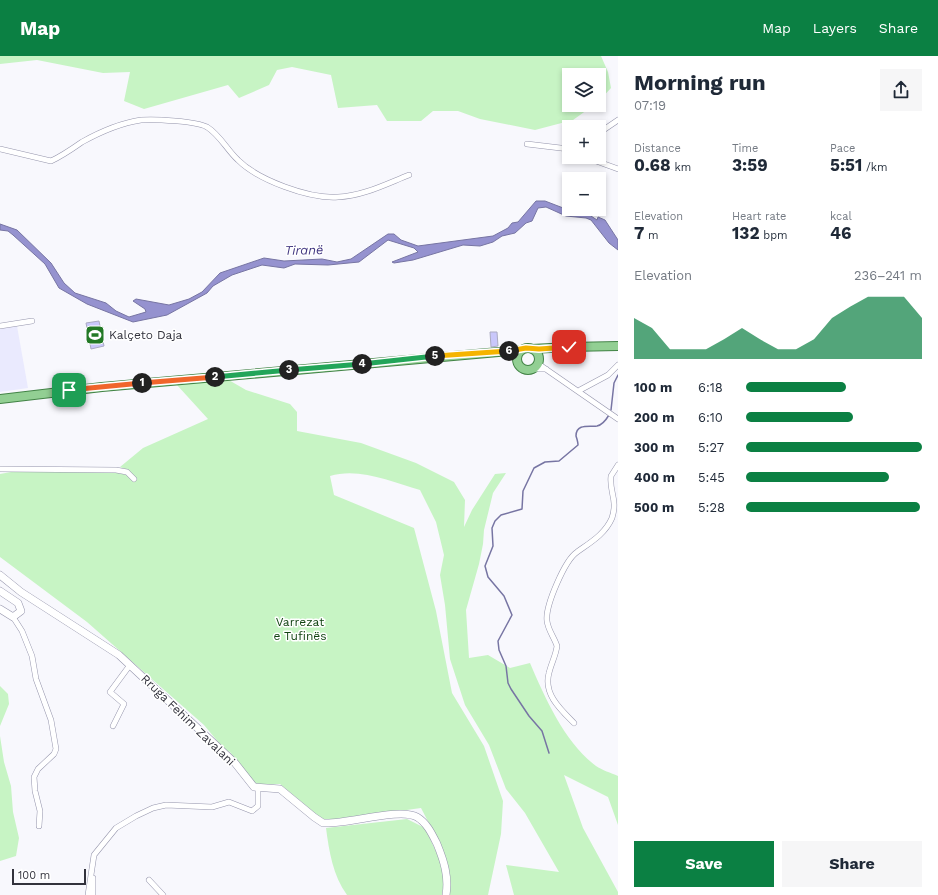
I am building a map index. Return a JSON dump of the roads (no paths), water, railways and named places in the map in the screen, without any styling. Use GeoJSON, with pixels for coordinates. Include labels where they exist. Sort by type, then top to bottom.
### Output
{"type":"FeatureCollection","features":[{"type":"Feature","properties":{"kind":"main road"},"geometry":{"type":"LineString","coordinates":[[0,399],[102,387],[437,356],[503,352],[528,348],[618,346]]}},
{"type":"Feature","properties":{"kind":"main road"},"geometry":{"type":"LineString","coordinates":[[503,352],[517,362],[523,369],[536,364],[550,353],[569,347]]}},
{"type":"Feature","properties":{"kind":"main road"},"geometry":{"type":"LineString","coordinates":[[532,349],[537,355],[536,364]]}},
{"type":"Feature","properties":{"kind":"main road"},"geometry":{"type":"LineString","coordinates":[[517,362],[518,354],[522,350]]}},
{"type":"Feature","properties":{"kind":"street"},"geometry":{"type":"LineString","coordinates":[[0,150],[51,161],[97,134],[129,123],[150,120],[192,123],[206,127],[213,132],[237,160],[257,175],[282,186],[320,195],[336,198],[378,189],[410,175]]}},
{"type":"Feature","properties":{"kind":"street"},"geometry":{"type":"LineString","coordinates":[[606,128],[618,120]]}},
{"type":"Feature","properties":{"kind":"street"},"geometry":{"type":"LineString","coordinates":[[527,144],[562,148]]}},
{"type":"Feature","properties":{"kind":"street"},"geometry":{"type":"LineString","coordinates":[[604,164],[618,169]]}},
{"type":"Feature","properties":{"kind":"street"},"geometry":{"type":"LineString","coordinates":[[0,326],[32,321]]}},
{"type":"Feature","properties":{"kind":"street"},"geometry":{"type":"LineString","coordinates":[[536,364],[547,369],[580,390],[618,418]]}},
{"type":"Feature","properties":{"kind":"street"},"geometry":{"type":"LineString","coordinates":[[580,390],[608,375],[618,365]]}},
{"type":"Feature","properties":{"kind":"street"},"geometry":{"type":"LineString","coordinates":[[574,723],[554,701],[549,690],[548,674],[557,646],[548,627],[547,615],[559,577],[568,563],[576,552],[601,535],[611,521],[616,503],[611,476],[618,465]]}},
{"type":"Feature","properties":{"kind":"street"},"geometry":{"type":"LineString","coordinates":[[0,469],[116,470],[127,472],[134,479]]}},
{"type":"Feature","properties":{"kind":"street","name":"Rruga Fehim Zavalani"},"geometry":{"type":"LineString","coordinates":[[0,575],[21,592],[106,646],[130,664],[235,763],[250,784],[258,788]]}},
{"type":"Feature","properties":{"kind":"street"},"geometry":{"type":"LineString","coordinates":[[0,591],[15,600],[20,606],[20,613],[13,617]]}},
{"type":"Feature","properties":{"kind":"street"},"geometry":{"type":"LineString","coordinates":[[0,609],[13,617],[22,631],[32,656],[36,679],[51,720],[56,749],[54,754],[38,769],[34,777],[35,792],[40,811],[39,826]]}},
{"type":"Feature","properties":{"kind":"street"},"geometry":{"type":"LineString","coordinates":[[114,726],[124,704],[110,692],[130,664]]}},
{"type":"Feature","properties":{"kind":"street"},"geometry":{"type":"LineString","coordinates":[[88,895],[92,862],[96,851],[114,830],[145,811],[166,805],[212,807],[229,802],[252,811],[258,806],[258,788],[270,787],[280,789],[314,817],[323,822],[403,814],[417,817],[430,830],[443,859],[446,876],[446,895]]}},
{"type":"Feature","properties":{"kind":"street"},"geometry":{"type":"LineString","coordinates":[[92,862],[93,895]]}},
{"type":"Feature","properties":{"kind":"street"},"geometry":{"type":"LineString","coordinates":[[149,880],[163,895]]}},
{"type":"Feature","properties":{"kind":"waterway"},"geometry":{"type":"LineString","coordinates":[[611,410],[614,383],[618,375]]}},
{"type":"Feature","properties":{"kind":"waterway"},"geometry":{"type":"LineString","coordinates":[[549,753],[542,731],[529,716],[508,683],[506,666],[499,650],[498,641],[512,615],[504,596],[488,577],[485,566],[493,546],[492,528],[495,521],[501,515],[522,509],[523,491],[534,468],[545,462],[559,461],[578,445],[576,436],[578,429],[584,426],[597,426],[604,422],[609,415]]}},
{"type":"Feature","properties":{"kind":"place","name":"Kalçeto Daja"},"geometry":{"type":"Point","coordinates":[95,335]}},
{"type":"Feature","properties":{"kind":"water label","name":"Tiranë"},"geometry":{"type":"Point","coordinates":[304,250]}},
{"type":"Feature","properties":{"kind":"park label","name":"Varrezat e Tufinës"},"geometry":{"type":"Point","coordinates":[300,629]}}]}
